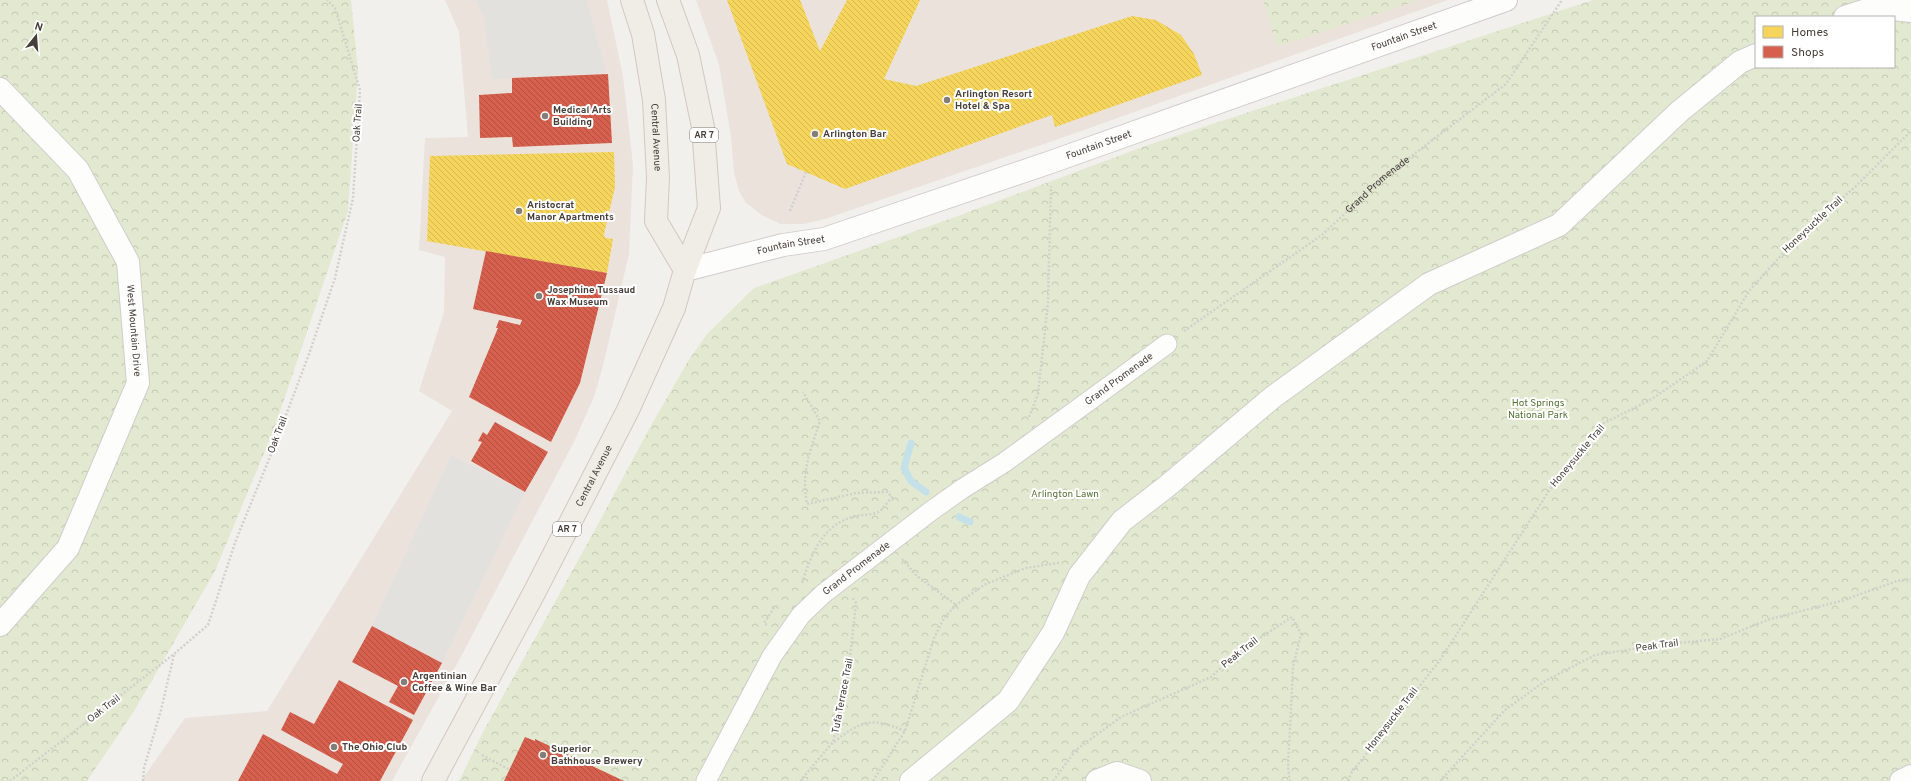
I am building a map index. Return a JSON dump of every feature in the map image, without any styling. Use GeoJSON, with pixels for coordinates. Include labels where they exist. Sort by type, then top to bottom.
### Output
{"type":"FeatureCollection","features":[{"type":"Feature","properties":{"kind":"main road","name":"Central Avenue"},"geometry":{"type":"LineString","coordinates":[[632,0],[643,34],[654,100],[658,178],[656,221],[685,270]]}},
{"type":"Feature","properties":{"kind":"main road","name":"Central Avenue"},"geometry":{"type":"LineString","coordinates":[[433,781],[534,593],[628,410],[674,308],[685,270],[709,208],[704,127],[688,55],[668,0]]}},
{"type":"Feature","properties":{"kind":"street","name":"Fountain Street"},"geometry":{"type":"LineString","coordinates":[[685,270],[782,245],[824,239],[1051,162],[1506,0]]}},
{"type":"Feature","properties":{"kind":"street"},"geometry":{"type":"LineString","coordinates":[[1848,16],[1876,7],[1911,11]]}},
{"type":"Feature","properties":{"kind":"street"},"geometry":{"type":"LineString","coordinates":[[911,781],[1008,701],[1053,633],[1079,576],[1122,521],[1166,487],[1272,397],[1429,284],[1559,224],[1680,111],[1740,62],[1755,55]]}},
{"type":"Feature","properties":{"kind":"street","name":"West Mountain Drive"},"geometry":{"type":"LineString","coordinates":[[0,89],[78,170],[128,262],[138,382],[68,548],[0,625]]}},
{"type":"Feature","properties":{"kind":"street","name":"Grand Promenade"},"geometry":{"type":"LineString","coordinates":[[706,781],[772,656],[801,615],[841,578],[962,489],[1017,453],[1167,344]]}},
{"type":"Feature","properties":{"kind":"street"},"geometry":{"type":"LineString","coordinates":[[1097,781],[1117,773],[1140,781]]}},
{"type":"Feature","properties":{"kind":"street"},"geometry":{"type":"LineString","coordinates":[[1901,781],[1911,776]]}},
{"type":"Feature","properties":{"kind":"path","name":"Oak Trail"},"geometry":{"type":"LineString","coordinates":[[10,781],[174,654],[208,625],[236,540],[288,411],[334,278],[353,198],[360,90],[335,8],[327,0]]}},
{"type":"Feature","properties":{"kind":"path","name":"Grand Promenade"},"geometry":{"type":"LineString","coordinates":[[1167,344],[1322,235],[1384,177],[1506,84],[1562,0]]}},
{"type":"Feature","properties":{"kind":"path","name":"Honeysuckle Trail"},"geometry":{"type":"LineString","coordinates":[[1348,781],[1352,772],[1440,660],[1556,480],[1602,424],[1652,399],[1707,361],[1749,291],[1794,241],[1856,186],[1911,131]]}},
{"type":"Feature","properties":{"kind":"path"},"geometry":{"type":"LineString","coordinates":[[1017,453],[1038,394],[1039,386],[1048,302],[1051,162]]}},
{"type":"Feature","properties":{"kind":"path"},"geometry":{"type":"LineString","coordinates":[[790,211],[806,172]]}},
{"type":"Feature","properties":{"kind":"path"},"geometry":{"type":"LineString","coordinates":[[801,615],[794,610],[810,559],[826,532],[837,523],[852,517],[879,512],[892,497],[887,492],[856,493],[807,504],[803,486],[806,465],[820,421],[802,392]]}},
{"type":"Feature","properties":{"kind":"path"},"geometry":{"type":"LineString","coordinates":[[887,544],[917,576],[956,605]]}},
{"type":"Feature","properties":{"kind":"path"},"geometry":{"type":"LineString","coordinates":[[873,781],[905,731],[934,638],[944,618],[956,605],[984,585],[1026,568],[1058,563],[1079,576]]}},
{"type":"Feature","properties":{"kind":"path","name":"Tufa Terrace Trail"},"geometry":{"type":"LineString","coordinates":[[800,781],[834,742],[847,684],[856,603],[841,578]]}},
{"type":"Feature","properties":{"kind":"path","name":"Peak Trail"},"geometry":{"type":"LineString","coordinates":[[1440,781],[1505,710],[1546,681],[1595,656],[1658,645],[1720,639],[1770,619],[1841,602],[1897,581],[1911,579]]}},
{"type":"Feature","properties":{"kind":"path","name":"Peak Trail"},"geometry":{"type":"LineString","coordinates":[[1053,781],[1076,750],[1121,717],[1211,677],[1237,653],[1292,617],[1300,634],[1293,667],[1288,768],[1290,781]]}},
{"type":"Feature","properties":{"kind":"path"},"geometry":{"type":"LineString","coordinates":[[143,781],[144,768],[161,710],[174,654]]}},
{"type":"Feature","properties":{"kind":"path"},"geometry":{"type":"LineString","coordinates":[[834,742],[852,727],[872,721],[887,723],[905,731]]}},
{"type":"Feature","properties":{"kind":"path"},"geometry":{"type":"LineString","coordinates":[[482,755],[510,770]]}},
{"type":"Feature","properties":{"kind":"shaded area"},"geometry":{"type":"Polygon","coordinates":[[[445,0],[607,0],[623,76],[633,165],[629,254],[603,366],[594,397],[575,440],[456,666],[392,781],[141,781],[185,718],[267,711],[452,411],[419,391],[444,312],[445,257],[419,250],[425,138],[468,137],[459,32],[445,0]]]}},
{"type":"Feature","properties":{"kind":"shaded area"},"geometry":{"type":"Polygon","coordinates":[[[475,0],[587,0],[606,73],[492,79],[484,18],[475,0]]]}},
{"type":"Feature","properties":{"kind":"shaded area"},"geometry":{"type":"Polygon","coordinates":[[[696,0],[1448,0],[1070,135],[825,219],[804,224],[781,224],[763,216],[746,203],[739,191],[734,173],[731,137],[719,65],[696,0]]]}},
{"type":"Feature","properties":{"kind":"shaded area"},"geometry":{"type":"Polygon","coordinates":[[[451,455],[525,492],[442,663],[372,626],[451,455]]]}},
{"type":"Feature","properties":{"kind":"green space"},"geometry":{"type":"Polygon","coordinates":[[[0,0],[351,0],[358,71],[348,211],[274,429],[215,571],[133,713],[87,781],[0,781],[0,0]]]}},
{"type":"Feature","properties":{"kind":"green space"},"geometry":{"type":"Polygon","coordinates":[[[1263,0],[1419,0],[1277,47],[1263,0]]]}},
{"type":"Feature","properties":{"kind":"green space","name":"Hot Springs National Park"},"geometry":{"type":"Polygon","coordinates":[[[1593,0],[1911,0],[1911,781],[459,781],[482,734],[649,429],[688,361],[707,334],[754,288],[955,217],[1148,145],[1593,0]]]}},
{"type":"Feature","properties":{"kind":"building: Homes","name":"Arlington Resort Hotel & Spa"},"geometry":{"type":"Polygon","coordinates":[[[727,0],[800,0],[820,51],[847,0],[920,0],[884,79],[916,86],[1132,16],[1156,20],[1181,35],[1194,54],[1202,75],[1055,127],[1052,115],[845,189],[787,164],[727,0]]]}},
{"type":"Feature","properties":{"kind":"building: Homes","name":"Aristocrat Manor Apartments"},"geometry":{"type":"Polygon","coordinates":[[[614,152],[615,187],[604,234],[605,238],[613,239],[607,273],[427,241],[430,156],[614,152]]]}},
{"type":"Feature","properties":{"kind":"building: Shops","name":"Medical Arts Building"},"geometry":{"type":"Polygon","coordinates":[[[608,74],[612,143],[513,147],[512,137],[480,138],[479,95],[512,93],[512,78],[608,74]]]}},
{"type":"Feature","properties":{"kind":"building: Shops"},"geometry":{"type":"Polygon","coordinates":[[[486,251],[607,273],[580,383],[551,442],[469,397],[498,328],[496,328],[499,320],[520,325],[522,320],[473,309],[486,251]]]}},
{"type":"Feature","properties":{"kind":"building: Shops"},"geometry":{"type":"Polygon","coordinates":[[[495,422],[548,452],[525,492],[471,461],[482,442],[478,441],[483,432],[487,435],[495,422]]]}},
{"type":"Feature","properties":{"kind":"building: Shops"},"geometry":{"type":"Polygon","coordinates":[[[372,626],[442,663],[414,715],[389,702],[398,686],[352,662],[372,626]]]}},
{"type":"Feature","properties":{"kind":"building: Shops"},"geometry":{"type":"Polygon","coordinates":[[[339,680],[413,720],[380,781],[238,781],[263,734],[337,774],[343,764],[281,730],[290,712],[314,724],[339,680]]]}},
{"type":"Feature","properties":{"kind":"building: Shops","name":"Superior Bathhouse Brewery"},"geometry":{"type":"Polygon","coordinates":[[[525,737],[535,741],[535,739],[624,781],[504,781],[525,737]]]}},
{"type":"Feature","properties":{"kind":"waterway"},"geometry":{"type":"LineString","coordinates":[[911,443],[904,468],[911,481],[926,492]]}},
{"type":"Feature","properties":{"kind":"waterway"},"geometry":{"type":"LineString","coordinates":[[959,517],[970,522]]}},
{"type":"Feature","properties":{"kind":"place","name":"Arlington Resort Hotel & Spa"},"geometry":{"type":"Point","coordinates":[947,100]}},
{"type":"Feature","properties":{"kind":"place","name":"Medical Arts Building"},"geometry":{"type":"Point","coordinates":[545,116]}},
{"type":"Feature","properties":{"kind":"place","name":"Arlington Bar"},"geometry":{"type":"Point","coordinates":[815,134]}},
{"type":"Feature","properties":{"kind":"place","name":"Aristocrat Manor Apartments"},"geometry":{"type":"Point","coordinates":[519,211]}},
{"type":"Feature","properties":{"kind":"place","name":"Josephine Tussaud Wax Museum"},"geometry":{"type":"Point","coordinates":[539,296]}},
{"type":"Feature","properties":{"kind":"place","name":"Argentinian Coffee & Wine Bar"},"geometry":{"type":"Point","coordinates":[404,682]}},
{"type":"Feature","properties":{"kind":"place","name":"The Ohio Club"},"geometry":{"type":"Point","coordinates":[334,747]}},
{"type":"Feature","properties":{"kind":"place","name":"Superior Bathhouse Brewery"},"geometry":{"type":"Point","coordinates":[543,755]}},
{"type":"Feature","properties":{"kind":"park label","name":"Arlington Lawn"},"geometry":{"type":"Point","coordinates":[1065,494]}}]}
